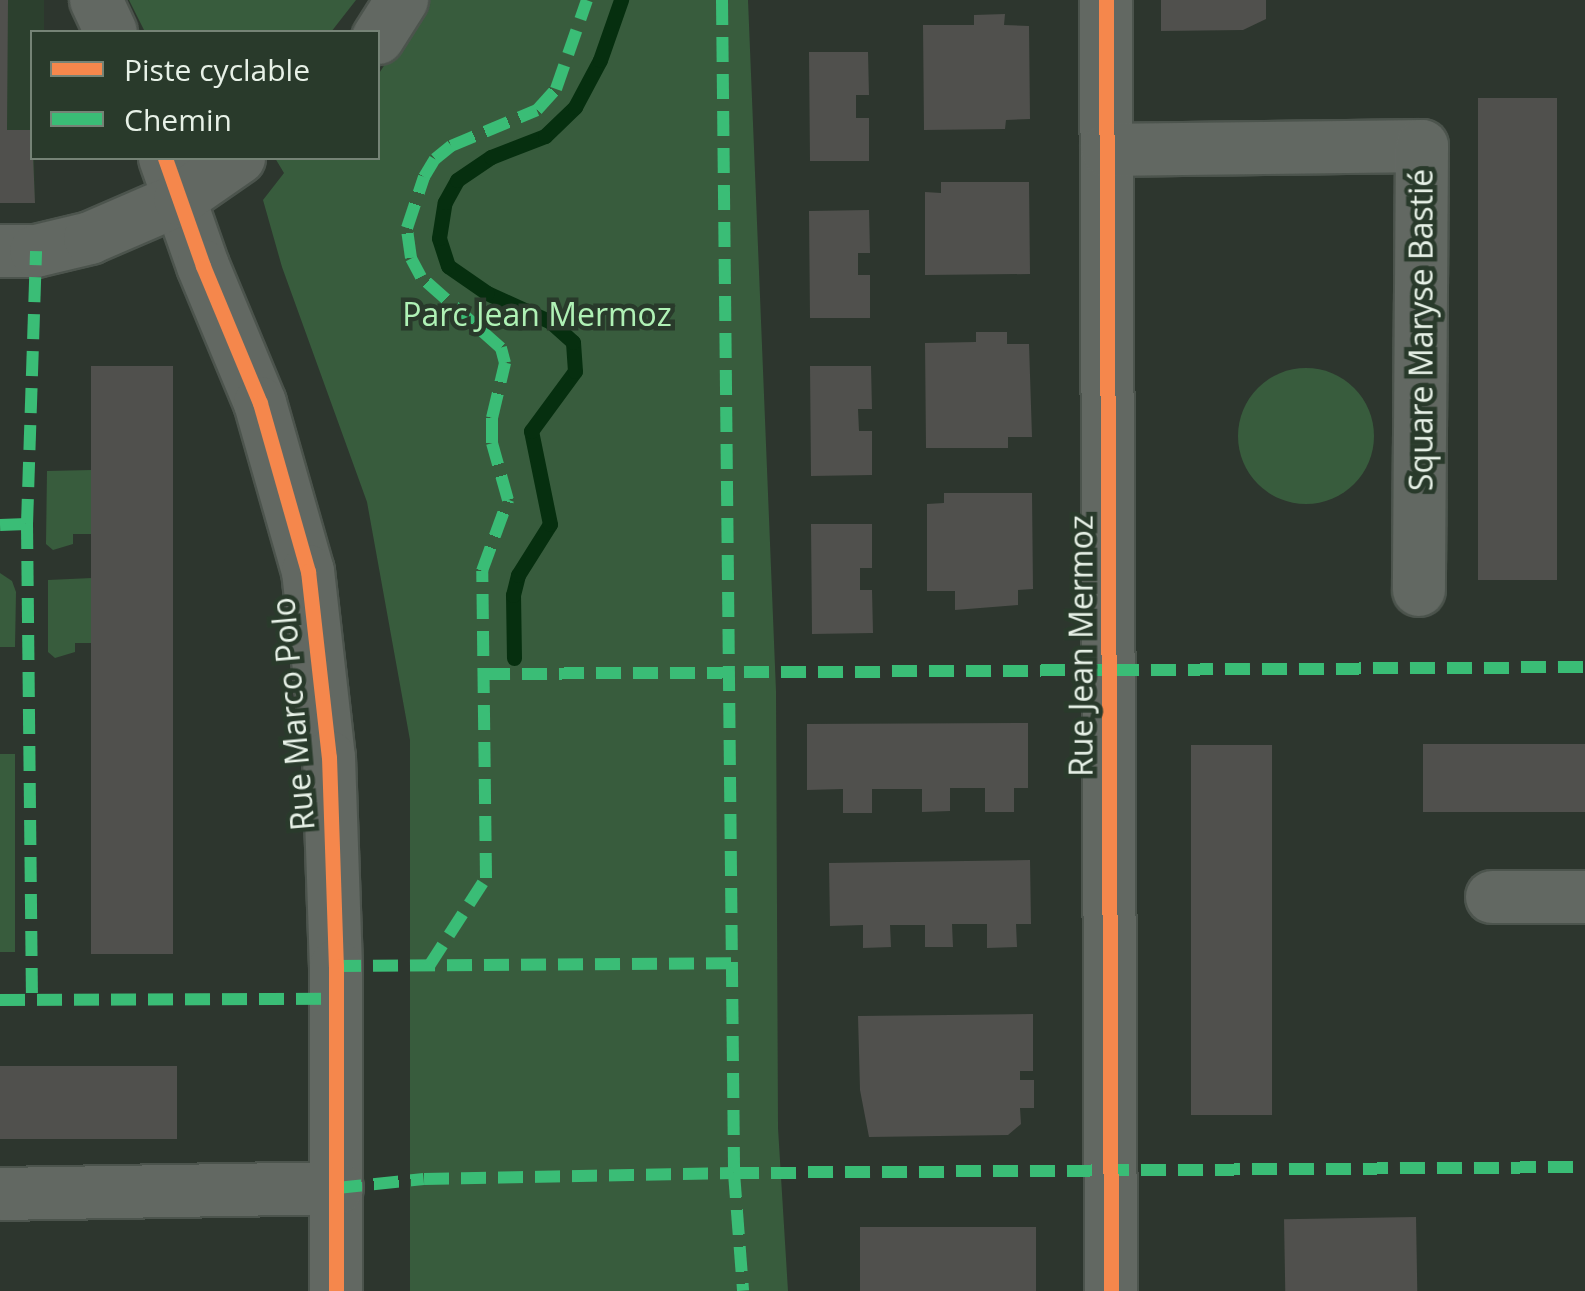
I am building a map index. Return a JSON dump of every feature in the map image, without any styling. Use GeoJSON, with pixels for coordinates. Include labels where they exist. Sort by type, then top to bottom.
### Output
{"type":"FeatureCollection","features":[{"type":"Feature","properties":{"kind":"street"},"geometry":{"type":"LineString","coordinates":[[96,0],[111,30]]}},
{"type":"Feature","properties":{"kind":"street"},"geometry":{"type":"LineString","coordinates":[[380,35],[402,0]]}},
{"type":"Feature","properties":{"kind":"street","name":"Rue Jean Mermoz"},"geometry":{"type":"LineString","coordinates":[[1106,0],[1111,1291]]}},
{"type":"Feature","properties":{"kind":"street","name":"Square Maryse Bastié"},"geometry":{"type":"LineString","coordinates":[[1106,150],[1422,146],[1419,590]]}},
{"type":"Feature","properties":{"kind":"street"},"geometry":{"type":"LineString","coordinates":[[0,251],[63,246],[173,178],[232,160]]}},
{"type":"Feature","properties":{"kind":"street","name":"Rue Marco Polo"},"geometry":{"type":"LineString","coordinates":[[173,178],[260,403],[308,572],[329,757],[336,966],[336,1291]]}},
{"type":"Feature","properties":{"kind":"street"},"geometry":{"type":"LineString","coordinates":[[1492,897],[1585,897]]}},
{"type":"Feature","properties":{"kind":"street"},"geometry":{"type":"LineString","coordinates":[[0,1194],[336,1188]]}},
{"type":"Feature","properties":{"kind":"shaded area"},"geometry":{"type":"Polygon","coordinates":[[[0,0],[44,0],[44,30],[30,30],[30,160],[34,160],[35,203],[0,203],[0,0]]]}},
{"type":"Feature","properties":{"kind":"green space"},"geometry":{"type":"Polygon","coordinates":[[[129,0],[356,0],[333,30],[144,30],[129,0]]]}},
{"type":"Feature","properties":{"kind":"green space","name":"Parc Jean Mermoz"},"geometry":{"type":"Polygon","coordinates":[[[426,0],[748,0],[776,691],[778,1128],[788,1291],[410,1291],[410,740],[367,502],[282,267],[263,200],[284,173],[276,160],[380,160],[380,72],[426,0]]]}},
{"type":"Feature","properties":{"kind":"green space"},"geometry":{"type":"Polygon","coordinates":[[[1306,368],[1332,373],[1354,388],[1369,410],[1374,436],[1369,462],[1354,484],[1332,499],[1306,504],[1280,499],[1258,484],[1243,462],[1238,436],[1243,410],[1258,388],[1280,373],[1306,368]]]}},
{"type":"Feature","properties":{"kind":"green space"},"geometry":{"type":"Polygon","coordinates":[[[92,470],[92,534],[73,534],[73,544],[53,550],[46,544],[47,471],[92,470]]]}},
{"type":"Feature","properties":{"kind":"green space"},"geometry":{"type":"Polygon","coordinates":[[[0,573],[12,581],[16,592],[15,647],[0,647],[0,573]]]}},
{"type":"Feature","properties":{"kind":"green space"},"geometry":{"type":"Polygon","coordinates":[[[92,578],[92,643],[75,643],[75,652],[55,658],[48,652],[48,580],[92,578]]]}},
{"type":"Feature","properties":{"kind":"green space"},"geometry":{"type":"Polygon","coordinates":[[[0,754],[15,754],[15,952],[0,952],[0,754]]]}},
{"type":"Feature","properties":{"kind":"building"},"geometry":{"type":"Polygon","coordinates":[[[0,0],[8,0],[7,130],[30,130],[35,203],[0,203],[0,0]]]}},
{"type":"Feature","properties":{"kind":"building"},"geometry":{"type":"Polygon","coordinates":[[[1161,0],[1266,0],[1266,19],[1243,30],[1161,31],[1161,0]]]}},
{"type":"Feature","properties":{"kind":"building"},"geometry":{"type":"Polygon","coordinates":[[[1005,14],[1004,25],[1029,26],[1030,119],[1006,120],[1005,129],[924,130],[923,25],[974,25],[974,15],[1005,14]]]}},
{"type":"Feature","properties":{"kind":"building"},"geometry":{"type":"Polygon","coordinates":[[[809,52],[868,52],[869,95],[856,95],[856,118],[869,118],[869,161],[810,161],[809,52]]]}},
{"type":"Feature","properties":{"kind":"building"},"geometry":{"type":"Polygon","coordinates":[[[1478,98],[1557,98],[1557,580],[1478,580],[1478,98]]]}},
{"type":"Feature","properties":{"kind":"building"},"geometry":{"type":"Polygon","coordinates":[[[941,182],[1029,182],[1030,274],[925,275],[925,192],[941,193],[941,182]]]}},
{"type":"Feature","properties":{"kind":"building"},"geometry":{"type":"Polygon","coordinates":[[[869,210],[870,253],[858,253],[858,275],[870,275],[870,318],[810,318],[809,211],[869,210]]]}},
{"type":"Feature","properties":{"kind":"building"},"geometry":{"type":"Polygon","coordinates":[[[976,332],[1007,332],[1007,344],[1029,344],[1032,437],[1008,437],[1008,448],[926,448],[925,343],[976,342],[976,332]]]}},
{"type":"Feature","properties":{"kind":"building"},"geometry":{"type":"Polygon","coordinates":[[[91,366],[173,366],[173,954],[91,954],[91,366]]]}},
{"type":"Feature","properties":{"kind":"building"},"geometry":{"type":"Polygon","coordinates":[[[810,366],[871,366],[872,409],[858,409],[859,431],[872,431],[872,475],[811,476],[810,366]]]}},
{"type":"Feature","properties":{"kind":"building"},"geometry":{"type":"Polygon","coordinates":[[[944,493],[1032,493],[1033,589],[1018,590],[1018,605],[955,610],[955,591],[927,591],[927,504],[944,503],[944,493]]]}},
{"type":"Feature","properties":{"kind":"building"},"geometry":{"type":"Polygon","coordinates":[[[811,524],[872,524],[872,568],[860,568],[860,590],[872,590],[873,633],[812,634],[811,524]]]}},
{"type":"Feature","properties":{"kind":"building"},"geometry":{"type":"Polygon","coordinates":[[[1028,723],[1028,788],[1014,788],[1014,812],[985,812],[985,788],[950,788],[950,811],[922,812],[922,789],[872,789],[872,813],[843,813],[843,789],[807,790],[807,724],[1028,723]]]}},
{"type":"Feature","properties":{"kind":"building"},"geometry":{"type":"Polygon","coordinates":[[[1423,744],[1585,744],[1585,812],[1423,812],[1423,744]]]}},
{"type":"Feature","properties":{"kind":"building"},"geometry":{"type":"Polygon","coordinates":[[[1191,745],[1272,745],[1272,1115],[1191,1115],[1191,745]]]}},
{"type":"Feature","properties":{"kind":"building"},"geometry":{"type":"Polygon","coordinates":[[[1030,860],[1031,924],[1016,924],[1017,947],[987,948],[987,924],[952,924],[953,947],[925,947],[925,925],[890,925],[891,947],[863,948],[863,925],[830,926],[829,863],[1030,860]]]}},
{"type":"Feature","properties":{"kind":"building"},"geometry":{"type":"Polygon","coordinates":[[[1033,1014],[1033,1071],[1020,1071],[1020,1080],[1034,1080],[1034,1108],[1020,1108],[1021,1124],[1008,1135],[869,1137],[860,1090],[858,1016],[1033,1014]]]}},
{"type":"Feature","properties":{"kind":"building"},"geometry":{"type":"Polygon","coordinates":[[[0,1066],[177,1066],[177,1139],[0,1139],[0,1066]]]}},
{"type":"Feature","properties":{"kind":"building"},"geometry":{"type":"Polygon","coordinates":[[[1416,1217],[1417,1291],[1285,1291],[1284,1219],[1416,1217]]]}},
{"type":"Feature","properties":{"kind":"building"},"geometry":{"type":"Polygon","coordinates":[[[860,1227],[1036,1227],[1036,1291],[860,1291],[860,1227]]]}},
{"type":"Feature","properties":{"kind":"waterway"},"geometry":{"type":"LineString","coordinates":[[514,658],[513,595],[518,575],[550,524],[531,431],[575,371],[573,342],[551,322],[487,293],[448,266],[439,238],[445,202],[457,180],[491,157],[545,136],[575,107],[600,60],[621,0]]}},
{"type":"Feature","properties":{"kind":"marked path"},"geometry":{"type":"LineString","coordinates":[[429,966],[486,878],[482,571],[508,500],[492,443],[492,418],[505,363],[501,348],[421,277],[411,258],[407,228],[424,177],[435,159],[451,146],[537,110],[556,89],[587,0]]}},
{"type":"Feature","properties":{"kind":"marked path"},"geometry":{"type":"LineString","coordinates":[[722,0],[734,1173],[743,1291]]}},
{"type":"Feature","properties":{"kind":"marked path"},"geometry":{"type":"LineString","coordinates":[[0,525],[27,524],[36,251]]}},
{"type":"Feature","properties":{"kind":"marked path"},"geometry":{"type":"LineString","coordinates":[[27,524],[32,1000]]}},
{"type":"Feature","properties":{"kind":"marked path"},"geometry":{"type":"LineString","coordinates":[[485,674],[1585,667]]}},
{"type":"Feature","properties":{"kind":"marked path"},"geometry":{"type":"LineString","coordinates":[[336,966],[732,963]]}},
{"type":"Feature","properties":{"kind":"marked path"},"geometry":{"type":"LineString","coordinates":[[0,1000],[336,999]]}},
{"type":"Feature","properties":{"kind":"marked path"},"geometry":{"type":"LineString","coordinates":[[337,1188],[424,1179],[734,1173],[1585,1167]]}},
{"type":"Feature","properties":{"kind":"cycle path"},"geometry":{"type":"LineString","coordinates":[[1106,0],[1111,1291]]}},
{"type":"Feature","properties":{"kind":"cycle path"},"geometry":{"type":"LineString","coordinates":[[166,160],[203,266],[260,403],[308,571],[329,757],[336,966],[336,1291]]}}]}
